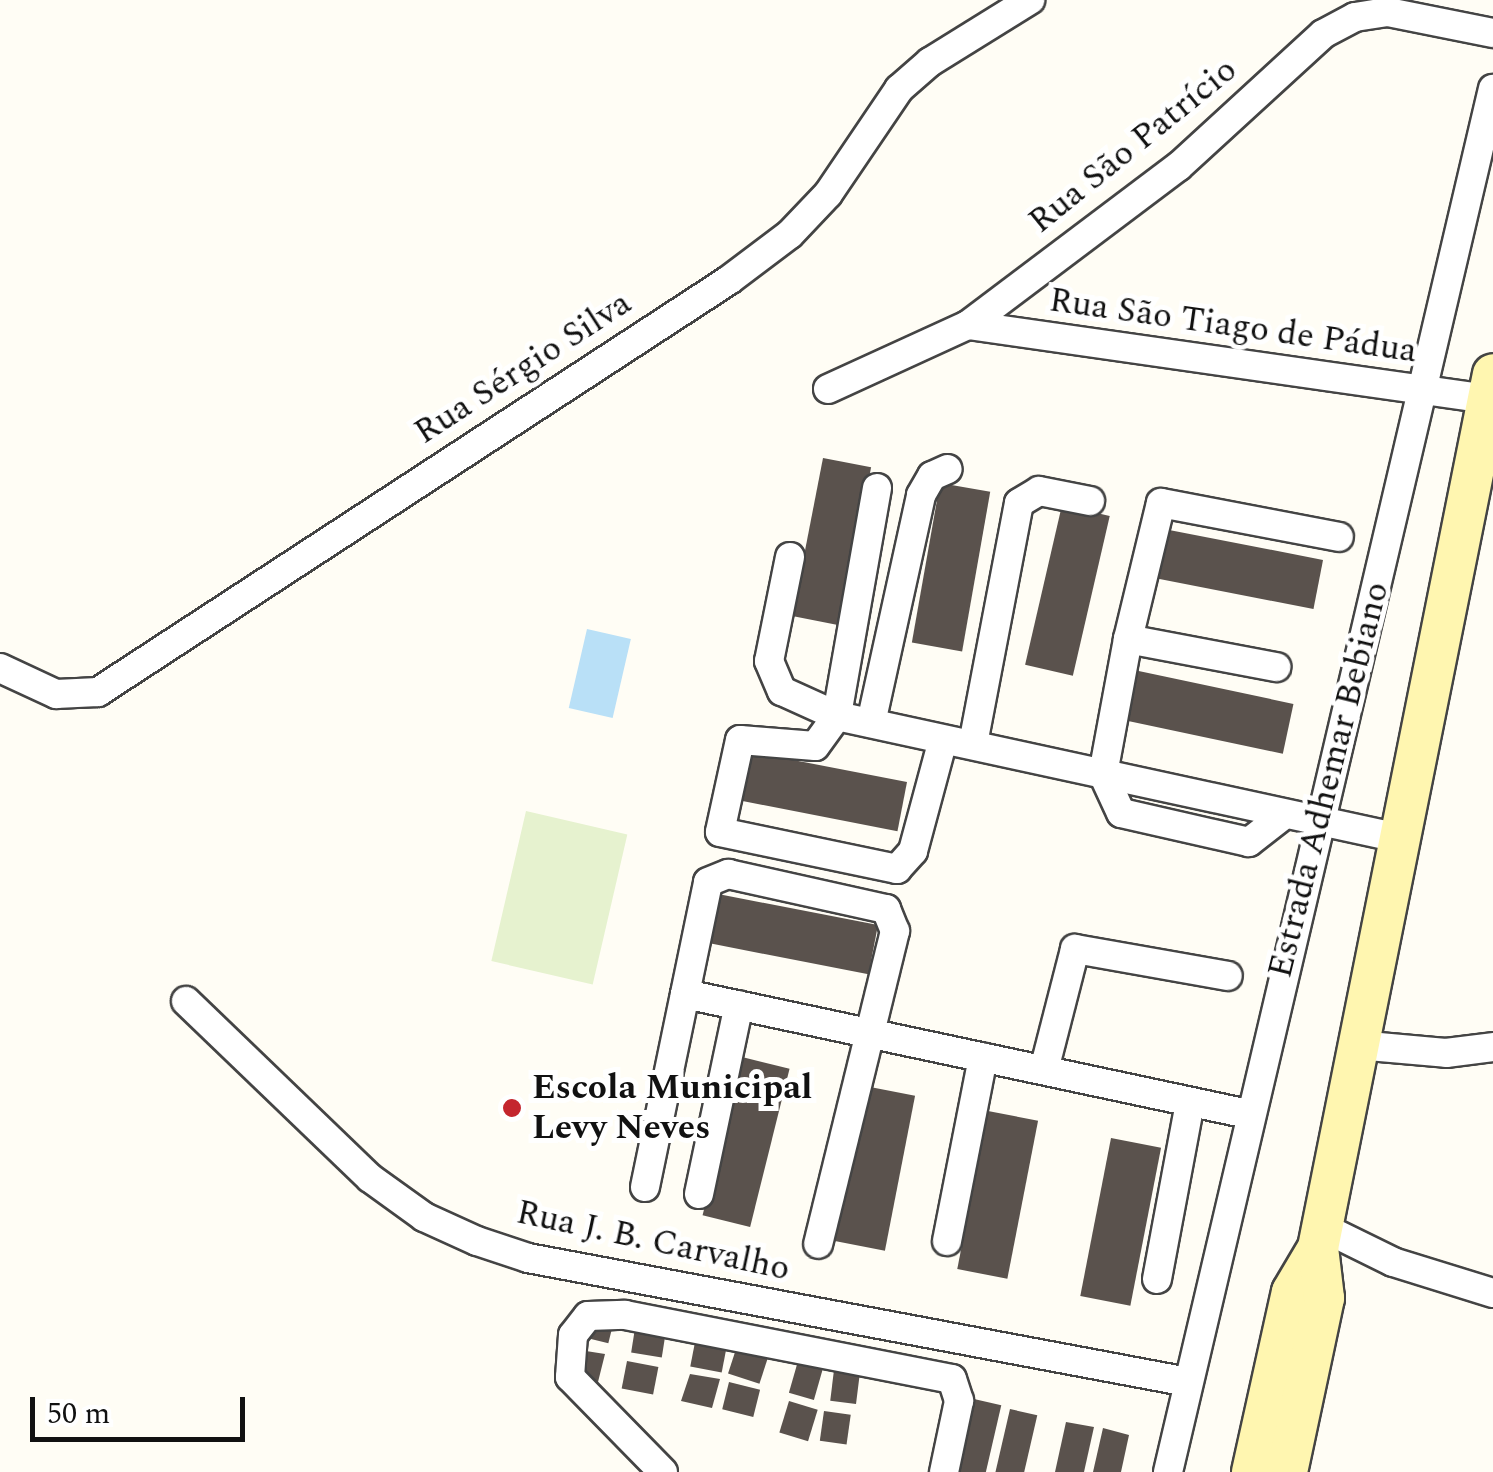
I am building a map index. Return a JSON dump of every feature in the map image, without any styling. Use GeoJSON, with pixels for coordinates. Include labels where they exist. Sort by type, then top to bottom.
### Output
{"type":"FeatureCollection","features":[{"type":"Feature","properties":{"kind":"main road","name":"Estrada Adhemar Bebiano"},"geometry":{"type":"LineString","coordinates":[[1287,1472],[1324,1298],[1320,1238],[1490,386]]}},
{"type":"Feature","properties":{"kind":"main road","name":"Estrada Adhemar Bebiano"},"geometry":{"type":"LineString","coordinates":[[1252,1472],[1292,1292],[1320,1238]]}},
{"type":"Feature","properties":{"kind":"street","name":"Rua Sérgio Silva"},"geometry":{"type":"LineString","coordinates":[[0,668],[56,694],[98,692],[729,280],[790,234],[828,194],[900,89],[1030,0]]}},
{"type":"Feature","properties":{"kind":"street","name":"Rua São Patrício"},"geometry":{"type":"LineString","coordinates":[[828,389],[968,325],[1178,168],[1323,34],[1355,17],[1388,12],[1493,33]]}},
{"type":"Feature","properties":{"kind":"street","name":"Estrada Adhemar Bebiano"},"geometry":{"type":"LineString","coordinates":[[1168,1472],[1248,1114],[1493,89]]}},
{"type":"Feature","properties":{"kind":"street","name":"Rua São Tiago de Pádua"},"geometry":{"type":"LineString","coordinates":[[968,325],[1418,391],[1490,386]]}},
{"type":"Feature","properties":{"kind":"street"},"geometry":{"type":"LineString","coordinates":[[871,723],[921,495],[932,476],[948,468]]}},
{"type":"Feature","properties":{"kind":"street"},"geometry":{"type":"LineString","coordinates":[[877,488],[836,716],[815,746],[740,740],[720,832],[897,869],[913,851],[943,740]]}},
{"type":"Feature","properties":{"kind":"street"},"geometry":{"type":"LineString","coordinates":[[974,744],[1019,503],[1039,491],[1090,501]]}},
{"type":"Feature","properties":{"kind":"street"},"geometry":{"type":"LineString","coordinates":[[1102,774],[1128,639],[1161,502],[1339,537]]}},
{"type":"Feature","properties":{"kind":"street"},"geometry":{"type":"LineString","coordinates":[[790,558],[769,674],[782,692],[836,716],[1400,838]]}},
{"type":"Feature","properties":{"kind":"street"},"geometry":{"type":"LineString","coordinates":[[1128,639],[1276,666]]}},
{"type":"Feature","properties":{"kind":"street"},"geometry":{"type":"LineString","coordinates":[[645,1187],[705,889],[714,877],[728,874],[892,914],[895,931],[867,1032],[818,1244]]}},
{"type":"Feature","properties":{"kind":"street"},"geometry":{"type":"LineString","coordinates":[[1044,1070],[1076,948],[1228,976]]}},
{"type":"Feature","properties":{"kind":"street"},"geometry":{"type":"LineString","coordinates":[[686,994],[1248,1114]]}},
{"type":"Feature","properties":{"kind":"street","name":"Rua J. B. Carvalho"},"geometry":{"type":"LineString","coordinates":[[186,1001],[370,1178],[424,1216],[477,1241],[528,1258],[1188,1382]]}},
{"type":"Feature","properties":{"kind":"street"},"geometry":{"type":"LineString","coordinates":[[698,1194],[739,1005]]}},
{"type":"Feature","properties":{"kind":"street"},"geometry":{"type":"LineString","coordinates":[[1358,1045],[1433,1053],[1493,1047]]}},
{"type":"Feature","properties":{"kind":"street"},"geometry":{"type":"LineString","coordinates":[[946,1241],[983,1057]]}},
{"type":"Feature","properties":{"kind":"street"},"geometry":{"type":"LineString","coordinates":[[1156,1279],[1190,1102]]}},
{"type":"Feature","properties":{"kind":"street"},"geometry":{"type":"LineString","coordinates":[[1320,1238],[1493,1293]]}},
{"type":"Feature","properties":{"kind":"street"},"geometry":{"type":"LineString","coordinates":[[663,1472],[570,1377],[573,1335],[588,1316],[625,1315],[944,1376],[960,1389],[944,1472]]}},
{"type":"Feature","properties":{"kind":"green space"},"geometry":{"type":"Polygon","coordinates":[[[526,811],[627,834],[593,984],[491,961],[526,811]]]}},
{"type":"Feature","properties":{"kind":"water"},"geometry":{"type":"Polygon","coordinates":[[[587,629],[631,639],[613,718],[569,708],[587,629]]]}},
{"type":"Feature","properties":{"kind":"building"},"geometry":{"type":"Polygon","coordinates":[[[823,458],[871,467],[840,625],[792,616],[823,458]]]}},
{"type":"Feature","properties":{"kind":"building"},"geometry":{"type":"Polygon","coordinates":[[[940,483],[990,492],[962,651],[912,643],[940,483]]]}},
{"type":"Feature","properties":{"kind":"building"},"geometry":{"type":"Polygon","coordinates":[[[1062,505],[1110,516],[1073,676],[1025,665],[1062,505]]]}},
{"type":"Feature","properties":{"kind":"building"},"geometry":{"type":"Polygon","coordinates":[[[1164,529],[1323,560],[1313,609],[1154,578],[1164,529]]]}},
{"type":"Feature","properties":{"kind":"building"},"geometry":{"type":"Polygon","coordinates":[[[1134,670],[1293,704],[1283,754],[1123,720],[1134,670]]]}},
{"type":"Feature","properties":{"kind":"building"},"geometry":{"type":"Polygon","coordinates":[[[747,751],[907,782],[897,831],[737,800],[747,751]]]}},
{"type":"Feature","properties":{"kind":"building"},"geometry":{"type":"Polygon","coordinates":[[[718,894],[878,925],[868,974],[708,943],[718,894]]]}},
{"type":"Feature","properties":{"kind":"building"},"geometry":{"type":"Polygon","coordinates":[[[742,1057],[790,1069],[750,1227],[703,1215],[742,1057]]]}},
{"type":"Feature","properties":{"kind":"building"},"geometry":{"type":"Polygon","coordinates":[[[865,1086],[915,1096],[885,1251],[835,1241],[865,1086]]]}},
{"type":"Feature","properties":{"kind":"building"},"geometry":{"type":"Polygon","coordinates":[[[988,1111],[1038,1121],[1007,1279],[957,1269],[988,1111]]]}},
{"type":"Feature","properties":{"kind":"building"},"geometry":{"type":"Polygon","coordinates":[[[1111,1138],[1161,1148],[1130,1306],[1080,1296],[1111,1138]]]}},
{"type":"Feature","properties":{"kind":"building"},"geometry":{"type":"Polygon","coordinates":[[[594,1314],[614,1319],[608,1343],[588,1338],[594,1314]]]}},
{"type":"Feature","properties":{"kind":"building"},"geometry":{"type":"Polygon","coordinates":[[[636,1322],[667,1327],[662,1357],[631,1353],[636,1322]]]}},
{"type":"Feature","properties":{"kind":"building"},"geometry":{"type":"Polygon","coordinates":[[[696,1337],[727,1343],[722,1373],[690,1366],[696,1337]]]}},
{"type":"Feature","properties":{"kind":"building"},"geometry":{"type":"Polygon","coordinates":[[[737,1346],[768,1356],[759,1384],[728,1374],[737,1346]]]}},
{"type":"Feature","properties":{"kind":"building"},"geometry":{"type":"Polygon","coordinates":[[[586,1351],[605,1354],[598,1382],[578,1378],[586,1351]]]}},
{"type":"Feature","properties":{"kind":"building"},"geometry":{"type":"Polygon","coordinates":[[[627,1361],[658,1367],[653,1395],[622,1388],[627,1361]]]}},
{"type":"Feature","properties":{"kind":"building"},"geometry":{"type":"Polygon","coordinates":[[[798,1361],[823,1368],[814,1400],[789,1393],[798,1361]]]}},
{"type":"Feature","properties":{"kind":"building"},"geometry":{"type":"Polygon","coordinates":[[[834,1370],[860,1373],[856,1404],[830,1401],[834,1370]]]}},
{"type":"Feature","properties":{"kind":"building"},"geometry":{"type":"Polygon","coordinates":[[[690,1374],[720,1379],[712,1408],[681,1401],[690,1374]]]}},
{"type":"Feature","properties":{"kind":"building"},"geometry":{"type":"Polygon","coordinates":[[[729,1382],[760,1390],[753,1417],[722,1409],[729,1382]]]}},
{"type":"Feature","properties":{"kind":"building"},"geometry":{"type":"Polygon","coordinates":[[[974,1399],[1001,1405],[986,1472],[957,1472],[974,1399]]]}},
{"type":"Feature","properties":{"kind":"building"},"geometry":{"type":"Polygon","coordinates":[[[789,1401],[818,1410],[808,1441],[779,1433],[789,1401]]]}},
{"type":"Feature","properties":{"kind":"building"},"geometry":{"type":"Polygon","coordinates":[[[1010,1409],[1037,1415],[1024,1472],[995,1472],[1010,1409]]]}},
{"type":"Feature","properties":{"kind":"building"},"geometry":{"type":"Polygon","coordinates":[[[824,1411],[851,1415],[847,1444],[820,1441],[824,1411]]]}},
{"type":"Feature","properties":{"kind":"building"},"geometry":{"type":"Polygon","coordinates":[[[1066,1422],[1094,1427],[1084,1472],[1055,1472],[1066,1422]]]}},
{"type":"Feature","properties":{"kind":"building"},"geometry":{"type":"Polygon","coordinates":[[[1103,1428],[1129,1435],[1121,1472],[1093,1472],[1103,1428]]]}},
{"type":"Feature","properties":{"kind":"place","name":"Escola Municipal Levy Neves"},"geometry":{"type":"Point","coordinates":[512,1108]}}]}
